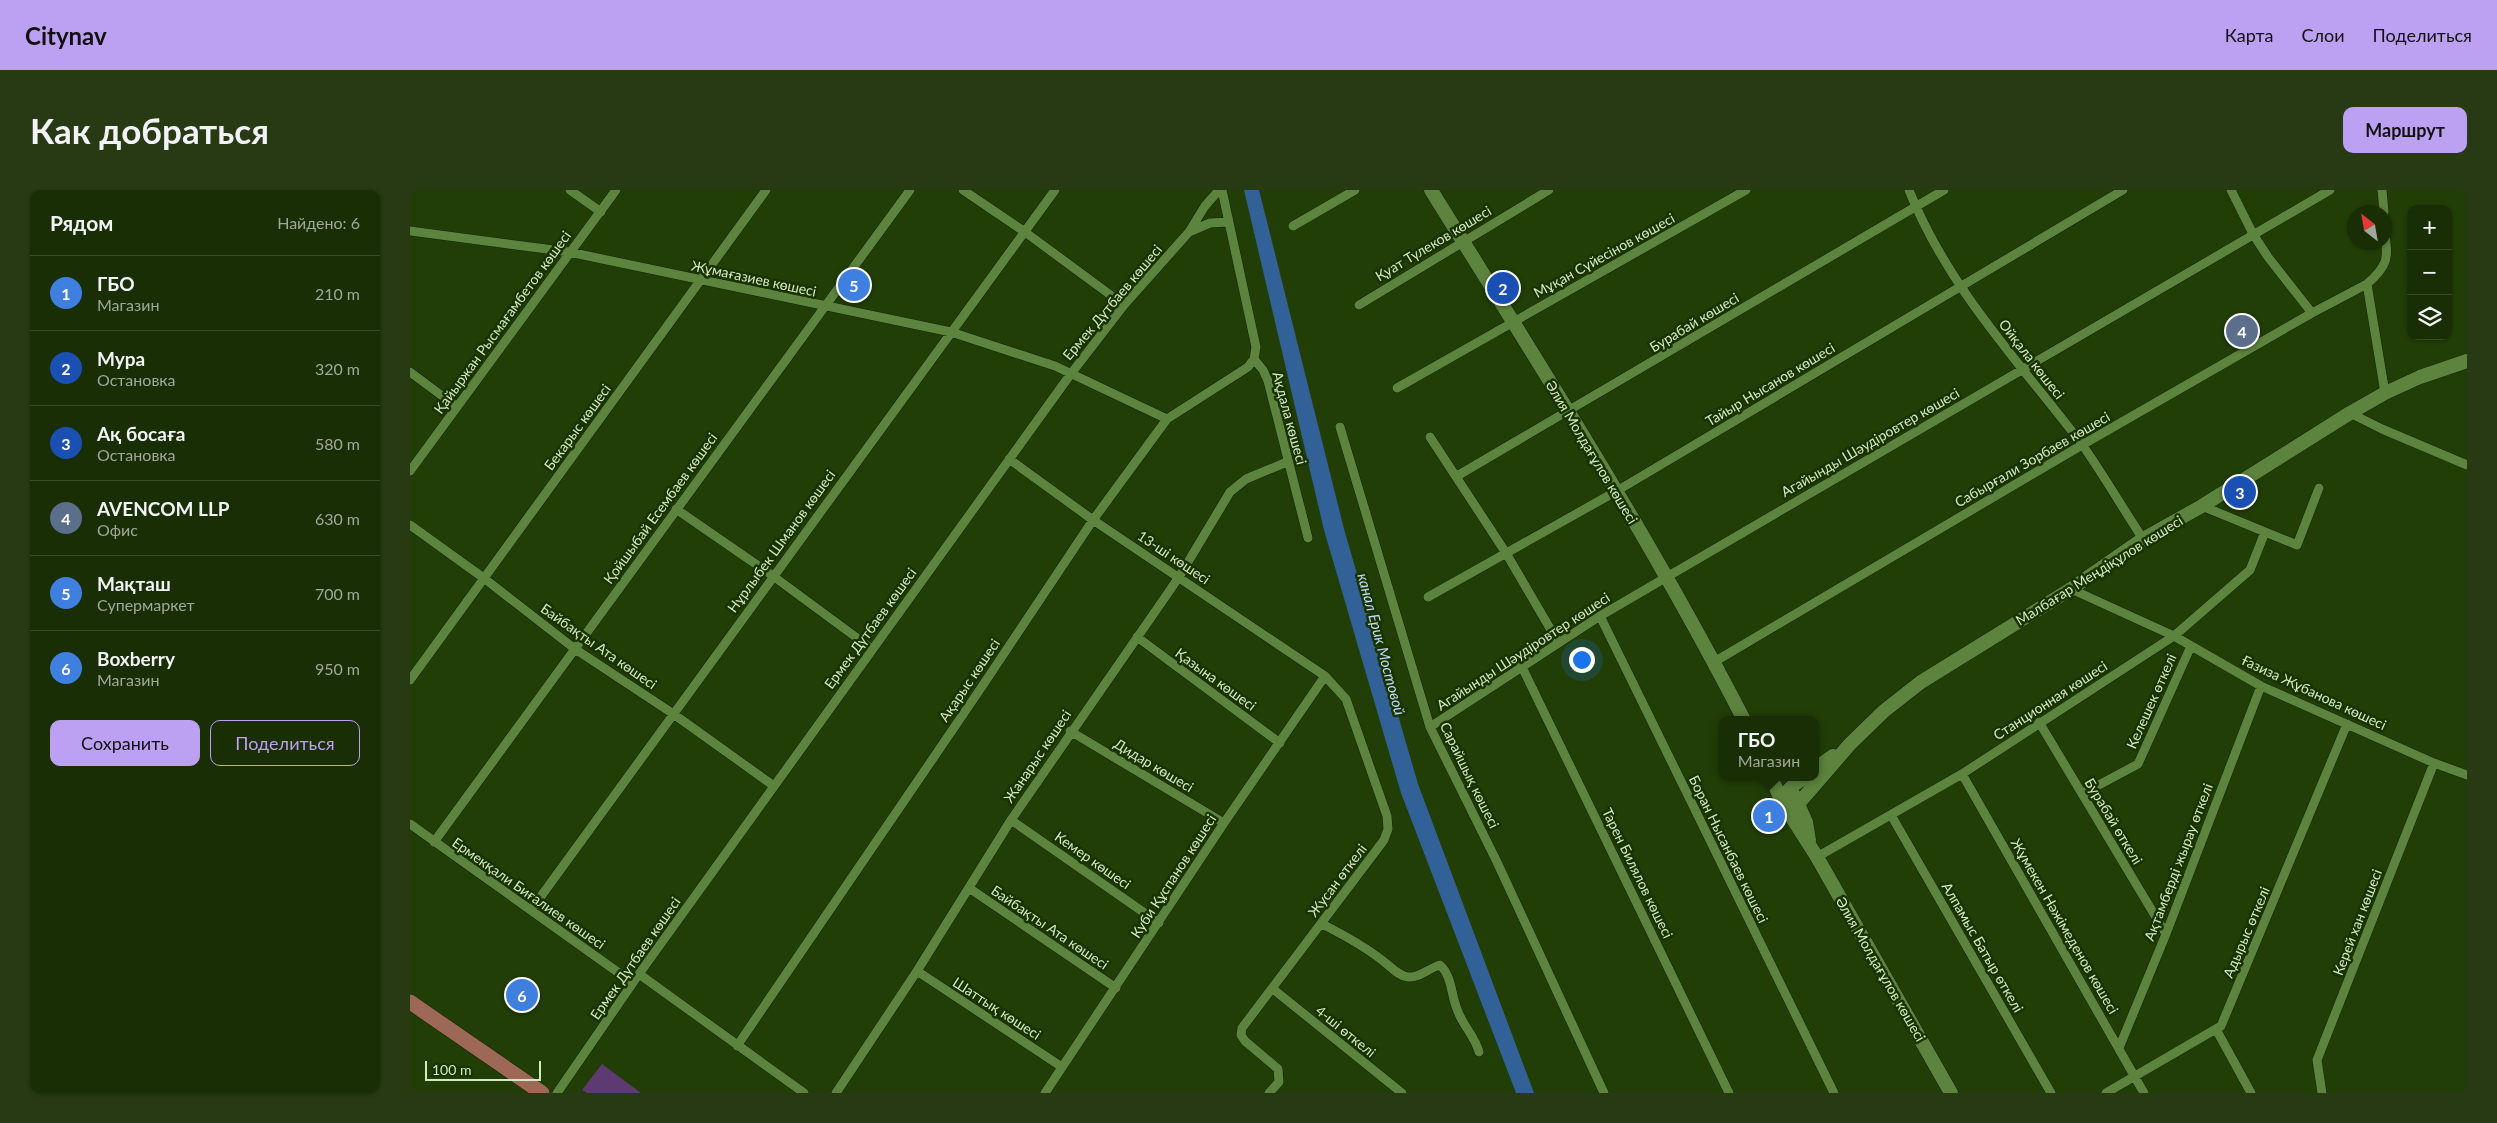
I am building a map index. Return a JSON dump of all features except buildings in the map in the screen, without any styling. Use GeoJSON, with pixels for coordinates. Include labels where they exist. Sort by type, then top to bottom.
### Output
{"type":"FeatureCollection","features":[{"type":"Feature","properties":{"kind":"main road","name":"Әлия Молдағұлов көшесі"},"geometry":{"type":"LineString","coordinates":[[1431,190],[1616,492],[1714,662],[1742,716]]}},
{"type":"Feature","properties":{"kind":"main road","name":"Малбағар Меңдіқұлов көшесі"},"geometry":{"type":"LineString","coordinates":[[1819,774],[1884,711],[1921,682],[2071,589],[2143,539],[2202,506],[2385,393],[2420,377],[2467,361]]}},
{"type":"Feature","properties":{"kind":"main road","name":"Әлия Молдағұлов көшесі"},"geometry":{"type":"LineString","coordinates":[[1773,781],[1782,802],[1814,852],[1951,1093]]}},
{"type":"Feature","properties":{"kind":"main road","name":"Әлия Молдағұлов көшесі"},"geometry":{"type":"LineString","coordinates":[[1783,781],[1799,803],[1814,852]]}},
{"type":"Feature","properties":{"kind":"main road"},"geometry":{"type":"LineString","coordinates":[[1799,803],[1790,806],[1782,802],[1783,795],[1800,781]]}},
{"type":"Feature","properties":{"kind":"main road","name":"Малбағар Меңдіқұлов көшесі"},"geometry":{"type":"LineString","coordinates":[[1799,803],[1814,781]]}},
{"type":"Feature","properties":{"kind":"main road"},"geometry":{"type":"LineString","coordinates":[[1806,822],[1816,781]]}},
{"type":"Feature","properties":{"kind":"main road"},"geometry":{"type":"LineString","coordinates":[[410,1002],[542,1093]]}},
{"type":"Feature","properties":{"kind":"street"},"geometry":{"type":"LineString","coordinates":[[570,190],[600,212]]}},
{"type":"Feature","properties":{"kind":"street","name":"Қайыржан Рысмағамбетов көшесі"},"geometry":{"type":"LineString","coordinates":[[410,472],[616,190]]}},
{"type":"Feature","properties":{"kind":"street","name":"Бекарыс көшесі"},"geometry":{"type":"LineString","coordinates":[[410,680],[766,190]]}},
{"type":"Feature","properties":{"kind":"street","name":"Қойшыбай Есембаев көшесі"},"geometry":{"type":"LineString","coordinates":[[434,842],[823,306],[910,190]]}},
{"type":"Feature","properties":{"kind":"street"},"geometry":{"type":"LineString","coordinates":[[963,190],[1025,232],[1124,305]]}},
{"type":"Feature","properties":{"kind":"street","name":"Нұрлыбек Шманов көшесі"},"geometry":{"type":"LineString","coordinates":[[531,910],[672,713],[1055,190]]}},
{"type":"Feature","properties":{"kind":"street"},"geometry":{"type":"LineString","coordinates":[[1220,190],[1229,222],[1256,347],[1254,359]]}},
{"type":"Feature","properties":{"kind":"street","name":"Ермек Дүтбаев көшесi"},"geometry":{"type":"LineString","coordinates":[[557,1093],[639,974],[1070,375],[1124,305],[1189,232],[1205,206],[1220,190]]}},
{"type":"Feature","properties":{"kind":"street"},"geometry":{"type":"LineString","coordinates":[[1293,226],[1355,190]]}},
{"type":"Feature","properties":{"kind":"street","name":"Қуат Түлеков көшесі"},"geometry":{"type":"LineString","coordinates":[[1359,305],[1548,190]]}},
{"type":"Feature","properties":{"kind":"street","name":"Мұқан Сүйесінов көшесі"},"geometry":{"type":"LineString","coordinates":[[1397,388],[1746,190]]}},
{"type":"Feature","properties":{"kind":"street","name":"Ойқала көшесі"},"geometry":{"type":"LineString","coordinates":[[1909,190],[1915,207],[1959,287],[2082,445],[2143,539]]}},
{"type":"Feature","properties":{"kind":"street","name":"Бурабай көшесi"},"geometry":{"type":"LineString","coordinates":[[1457,476],[1944,190]]}},
{"type":"Feature","properties":{"kind":"street","name":"Тайыр Нысанов көшесi"},"geometry":{"type":"LineString","coordinates":[[1428,597],[1616,492],[2123,190]]}},
{"type":"Feature","properties":{"kind":"street"},"geometry":{"type":"LineString","coordinates":[[2231,190],[2253,234],[2312,313]]}},
{"type":"Feature","properties":{"kind":"street","name":"Агайынды Шәудіровтер көшесi"},"geometry":{"type":"LineString","coordinates":[[1430,727],[1522,665],[1600,616],[2330,190]]}},
{"type":"Feature","properties":{"kind":"street"},"geometry":{"type":"LineString","coordinates":[[2382,190],[2383,205]]}},
{"type":"Feature","properties":{"kind":"street"},"geometry":{"type":"LineString","coordinates":[[1189,232],[1210,223],[1229,222]]}},
{"type":"Feature","properties":{"kind":"street","name":"Жұмағазиев көшесі"},"geometry":{"type":"LineString","coordinates":[[410,231],[569,252],[700,281],[951,332],[1055,366],[1070,375],[1167,419]]}},
{"type":"Feature","properties":{"kind":"street","name":"Сабырғали Зорбаев көшесі"},"geometry":{"type":"LineString","coordinates":[[1714,662],[2082,445],[2312,313],[2367,284],[2382,271],[2387,258],[2386,250]]}},
{"type":"Feature","properties":{"kind":"street"},"geometry":{"type":"LineString","coordinates":[[2367,284],[2385,393]]}},
{"type":"Feature","properties":{"kind":"street","name":"Ақарыс көшесi"},"geometry":{"type":"LineString","coordinates":[[736,1046],[981,688],[1092,520],[1167,419],[1248,367],[1254,359]]}},
{"type":"Feature","properties":{"kind":"street","name":"Ақдала көшесі"},"geometry":{"type":"LineString","coordinates":[[1254,359],[1263,370],[1268,381],[1287,462],[1308,538]]}},
{"type":"Feature","properties":{"kind":"street"},"geometry":{"type":"LineString","coordinates":[[410,372],[457,407]]}},
{"type":"Feature","properties":{"kind":"street"},"geometry":{"type":"LineString","coordinates":[[2350,413],[2382,429],[2467,465]]}},
{"type":"Feature","properties":{"kind":"street","name":"Сарайшық көшесі"},"geometry":{"type":"LineString","coordinates":[[1340,427],[1430,727],[1497,862],[1604,1093]]}},
{"type":"Feature","properties":{"kind":"street"},"geometry":{"type":"LineString","coordinates":[[1430,437],[1506,553],[1558,642]]}},
{"type":"Feature","properties":{"kind":"street","name":"13-ші көшесi"},"geometry":{"type":"LineString","coordinates":[[1009,460],[1092,520],[1325,676]]}},
{"type":"Feature","properties":{"kind":"street","name":"Жанарыс көшесі"},"geometry":{"type":"LineString","coordinates":[[836,1093],[917,972],[1011,820],[1070,731],[1179,577],[1230,492],[1246,479],[1287,462]]}},
{"type":"Feature","properties":{"kind":"street"},"geometry":{"type":"LineString","coordinates":[[2202,506],[2297,545],[2319,488]]}},
{"type":"Feature","properties":{"kind":"street"},"geometry":{"type":"LineString","coordinates":[[676,509],[773,576],[872,649]]}},
{"type":"Feature","properties":{"kind":"street","name":"Байбақты Ата көшесі"},"geometry":{"type":"LineString","coordinates":[[410,525],[575,649],[672,713],[774,786]]}},
{"type":"Feature","properties":{"kind":"street","name":"Станционная көшесі"},"geometry":{"type":"LineString","coordinates":[[1814,852],[1891,815],[1962,774],[2039,722],[2174,636],[2250,570],[2265,532]]}},
{"type":"Feature","properties":{"kind":"street","name":"Ғазиза Жұбанова көшесі"},"geometry":{"type":"LineString","coordinates":[[2071,589],[2174,636],[2261,686],[2467,776]]}},
{"type":"Feature","properties":{"kind":"street","name":"Боран Нысанбаев көшесі"},"geometry":{"type":"LineString","coordinates":[[1600,616],[1834,1093]]}},
{"type":"Feature","properties":{"kind":"street","name":"Қазына көшесі"},"geometry":{"type":"LineString","coordinates":[[1136,637],[1280,743]]}},
{"type":"Feature","properties":{"kind":"street","name":"Келешек өткелі"},"geometry":{"type":"LineString","coordinates":[[2082,794],[2138,764],[2191,646]]}},
{"type":"Feature","properties":{"kind":"street","name":"Тарен Билялов көшесі"},"geometry":{"type":"LineString","coordinates":[[1522,665],[1730,1093]]}},
{"type":"Feature","properties":{"kind":"street","name":"Куби Құспанов көшесi"},"geometry":{"type":"LineString","coordinates":[[1045,1093],[1224,823],[1325,676]]}},
{"type":"Feature","properties":{"kind":"street","name":"Жусан өткелі"},"geometry":{"type":"LineString","coordinates":[[1269,1093],[1278,1082],[1280,1076],[1278,1069],[1245,1041],[1241,1035],[1242,1028],[1384,840],[1388,829],[1387,816],[1346,699],[1325,676]]}},
{"type":"Feature","properties":{"kind":"street","name":"Ақтамберді жырау өткелі"},"geometry":{"type":"LineString","coordinates":[[2119,1048],[2166,934],[2261,686]]}},
{"type":"Feature","properties":{"kind":"street","name":"Бурабай өткелі"},"geometry":{"type":"LineString","coordinates":[[2039,722],[2166,934]]}},
{"type":"Feature","properties":{"kind":"street","name":"Адырыс өткелі"},"geometry":{"type":"LineString","coordinates":[[2217,1030],[2222,1026],[2347,724]]}},
{"type":"Feature","properties":{"kind":"street","name":"Дидар көшесі"},"geometry":{"type":"LineString","coordinates":[[1070,731],[1224,823]]}},
{"type":"Feature","properties":{"kind":"street","name":"Керей хан көшесі"},"geometry":{"type":"LineString","coordinates":[[2322,1093],[2317,1060],[2434,763]]}},
{"type":"Feature","properties":{"kind":"street","name":"Жұмекен Нәжімеденов көшесі"},"geometry":{"type":"LineString","coordinates":[[1962,774],[2144,1093]]}},
{"type":"Feature","properties":{"kind":"street","name":"Алпамыс Батыр өткелі"},"geometry":{"type":"LineString","coordinates":[[1891,815],[2051,1093]]}},
{"type":"Feature","properties":{"kind":"street","name":"Кемер көшесі"},"geometry":{"type":"LineString","coordinates":[[1011,820],[1159,923]]}},
{"type":"Feature","properties":{"kind":"street","name":"Ермекқали Биғалиев көшесі"},"geometry":{"type":"LineString","coordinates":[[410,824],[633,983]]}},
{"type":"Feature","properties":{"kind":"street","name":"Байбақты Ата көшесі"},"geometry":{"type":"LineString","coordinates":[[969,888],[1116,988]]}},
{"type":"Feature","properties":{"kind":"street"},"geometry":{"type":"LineString","coordinates":[[1322,924],[1370,950],[1398,973],[1407,977],[1417,977],[1431,968],[1440,965],[1447,970],[1459,1016],[1466,1029],[1477,1042],[1479,1052]]}},
{"type":"Feature","properties":{"kind":"street","name":"Шаттық көшесі"},"geometry":{"type":"LineString","coordinates":[[917,972],[1062,1067]]}},
{"type":"Feature","properties":{"kind":"street"},"geometry":{"type":"LineString","coordinates":[[639,974],[736,1046],[804,1093]]}},
{"type":"Feature","properties":{"kind":"street","name":"4-шi өткелi"},"geometry":{"type":"LineString","coordinates":[[1273,989],[1402,1093]]}},
{"type":"Feature","properties":{"kind":"street"},"geometry":{"type":"LineString","coordinates":[[2106,1093],[2217,1030],[2251,1093]]}},
{"type":"Feature","properties":{"kind":"shaded area"},"geometry":{"type":"Polygon","coordinates":[[[602,1064],[641,1093],[587,1093],[582,1090],[602,1064]]]}},
{"type":"Feature","properties":{"kind":"water","name":"канал Ерик Мостовой"},"geometry":{"type":"Polygon","coordinates":[[[1244,190],[1259,190],[1344,529],[1418,784],[1534,1093],[1516,1093],[1401,793],[1324,530],[1244,190]]]}},
{"type":"Feature","properties":{"kind":"place","name":"Мақташ"},"geometry":{"type":"Point","coordinates":[854,285]}},
{"type":"Feature","properties":{"kind":"place","name":"Мура"},"geometry":{"type":"Point","coordinates":[1503,288]}},
{"type":"Feature","properties":{"kind":"place","name":"AVENCOM LLP"},"geometry":{"type":"Point","coordinates":[2242,331]}},
{"type":"Feature","properties":{"kind":"place","name":"Ақ босаға"},"geometry":{"type":"Point","coordinates":[2240,492]}},
{"type":"Feature","properties":{"kind":"place","name":"ГБО"},"geometry":{"type":"Point","coordinates":[1769,816]}},
{"type":"Feature","properties":{"kind":"place","name":"Boxberry"},"geometry":{"type":"Point","coordinates":[522,995]}}]}
